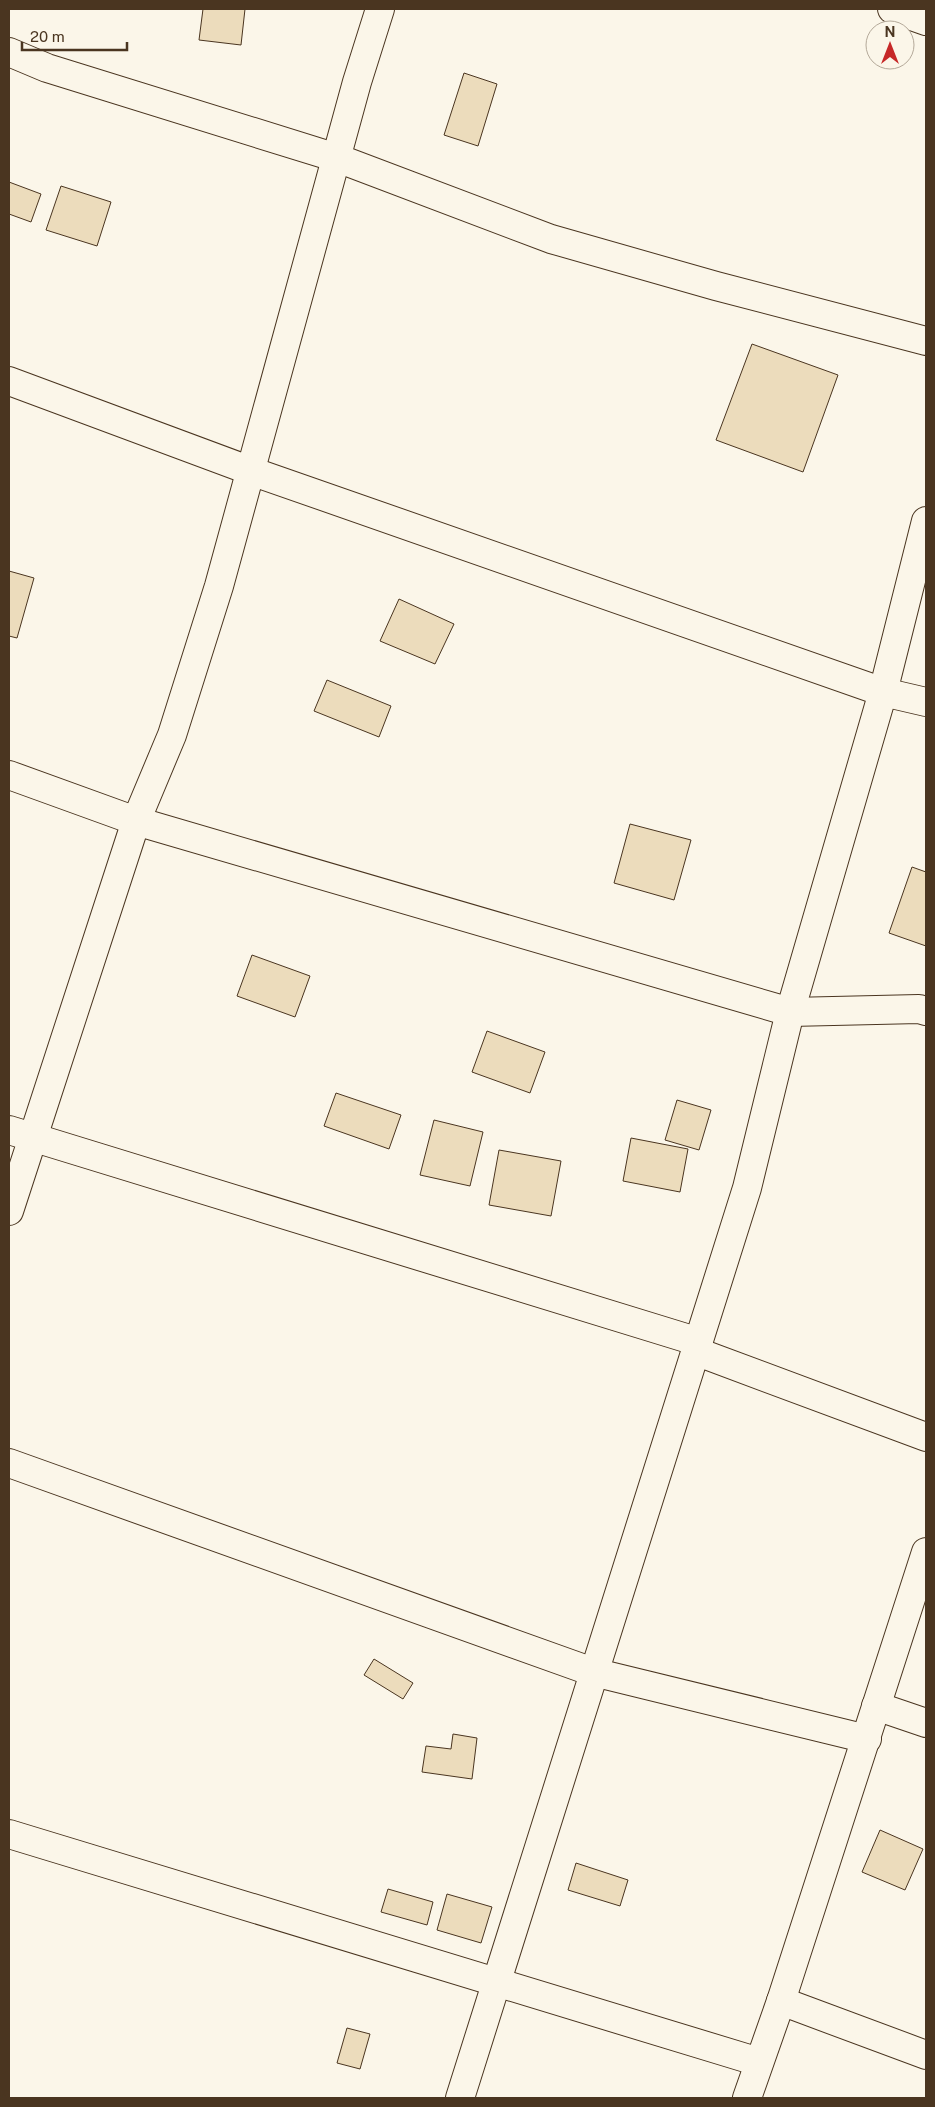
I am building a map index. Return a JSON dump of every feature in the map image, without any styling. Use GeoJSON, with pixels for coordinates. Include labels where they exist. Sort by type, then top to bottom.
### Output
{"type":"FeatureCollection","features":[{"type":"Feature","properties":{"kind":"street"},"geometry":{"type":"LineString","coordinates":[[9,1211],[20,1134],[136,821],[172,736],[219,586],[357,82],[380,9]]}},
{"type":"Feature","properties":{"kind":"street"},"geometry":{"type":"LineString","coordinates":[[892,9],[926,21]]}},
{"type":"Feature","properties":{"kind":"street"},"geometry":{"type":"LineString","coordinates":[[9,52],[57,71],[337,158],[551,238],[716,286],[926,341]]}},
{"type":"Feature","properties":{"kind":"street"},"geometry":{"type":"LineString","coordinates":[[9,382],[251,471],[883,692],[926,702]]}},
{"type":"Feature","properties":{"kind":"street"},"geometry":{"type":"LineString","coordinates":[[460,2098],[747,1188],[790,1012],[883,692],[926,521]]}},
{"type":"Feature","properties":{"kind":"street"},"geometry":{"type":"LineString","coordinates":[[9,775],[136,821],[790,1012],[919,1009],[926,1011]]}},
{"type":"Feature","properties":{"kind":"street"},"geometry":{"type":"LineString","coordinates":[[20,1134],[697,1347],[926,1437]]}},
{"type":"Feature","properties":{"kind":"street"},"geometry":{"type":"LineString","coordinates":[[9,1464],[593,1672],[866,1739]]}},
{"type":"Feature","properties":{"kind":"street"},"geometry":{"type":"LineString","coordinates":[[748,2098],[926,1552]]}},
{"type":"Feature","properties":{"kind":"street"},"geometry":{"type":"LineString","coordinates":[[876,1706],[926,1724]]}},
{"type":"Feature","properties":{"kind":"street"},"geometry":{"type":"LineString","coordinates":[[9,1834],[759,2062]]}},
{"type":"Feature","properties":{"kind":"street"},"geometry":{"type":"LineString","coordinates":[[781,2001],[926,2055]]}},
{"type":"Feature","properties":{"kind":"building"},"geometry":{"type":"Polygon","coordinates":[[[203,9],[245,9],[241,45],[199,40],[203,9]]]}},
{"type":"Feature","properties":{"kind":"building"},"geometry":{"type":"Polygon","coordinates":[[[464,73],[497,84],[478,146],[444,135],[464,73]]]}},
{"type":"Feature","properties":{"kind":"building"},"geometry":{"type":"Polygon","coordinates":[[[9,182],[41,194],[31,222],[9,214],[9,182]]]}},
{"type":"Feature","properties":{"kind":"building"},"geometry":{"type":"Polygon","coordinates":[[[61,186],[111,202],[97,246],[46,230],[61,186]]]}},
{"type":"Feature","properties":{"kind":"building"},"geometry":{"type":"Polygon","coordinates":[[[752,344],[838,375],[803,472],[716,440],[752,344]]]}},
{"type":"Feature","properties":{"kind":"building"},"geometry":{"type":"Polygon","coordinates":[[[9,571],[34,578],[17,638],[9,636],[9,571]]]}},
{"type":"Feature","properties":{"kind":"building"},"geometry":{"type":"Polygon","coordinates":[[[399,599],[454,624],[435,664],[380,641],[399,599]]]}},
{"type":"Feature","properties":{"kind":"building"},"geometry":{"type":"Polygon","coordinates":[[[327,680],[391,706],[379,737],[314,711],[327,680]]]}},
{"type":"Feature","properties":{"kind":"building"},"geometry":{"type":"Polygon","coordinates":[[[630,824],[691,840],[674,900],[614,883],[630,824]]]}},
{"type":"Feature","properties":{"kind":"building"},"geometry":{"type":"Polygon","coordinates":[[[912,867],[926,872],[926,946],[889,933],[912,867]]]}},
{"type":"Feature","properties":{"kind":"building"},"geometry":{"type":"Polygon","coordinates":[[[252,955],[310,976],[295,1017],[237,996],[252,955]]]}},
{"type":"Feature","properties":{"kind":"building"},"geometry":{"type":"Polygon","coordinates":[[[487,1031],[545,1052],[530,1093],[472,1072],[487,1031]]]}},
{"type":"Feature","properties":{"kind":"building"},"geometry":{"type":"Polygon","coordinates":[[[336,1093],[401,1115],[389,1149],[324,1126],[336,1093]]]}},
{"type":"Feature","properties":{"kind":"building"},"geometry":{"type":"Polygon","coordinates":[[[677,1100],[711,1110],[699,1150],[665,1140],[677,1100]]]}},
{"type":"Feature","properties":{"kind":"building"},"geometry":{"type":"Polygon","coordinates":[[[434,1120],[483,1132],[470,1186],[420,1175],[434,1120]]]}},
{"type":"Feature","properties":{"kind":"building"},"geometry":{"type":"Polygon","coordinates":[[[631,1138],[688,1149],[680,1192],[623,1181],[631,1138]]]}},
{"type":"Feature","properties":{"kind":"building"},"geometry":{"type":"Polygon","coordinates":[[[499,1150],[561,1161],[551,1216],[489,1205],[499,1150]]]}},
{"type":"Feature","properties":{"kind":"building"},"geometry":{"type":"Polygon","coordinates":[[[374,1659],[413,1683],[403,1699],[364,1675],[374,1659]]]}},
{"type":"Feature","properties":{"kind":"building"},"geometry":{"type":"Polygon","coordinates":[[[453,1734],[477,1738],[472,1779],[422,1772],[426,1746],[451,1749],[453,1734]]]}},
{"type":"Feature","properties":{"kind":"building"},"geometry":{"type":"Polygon","coordinates":[[[880,1830],[923,1849],[905,1890],[862,1872],[880,1830]]]}},
{"type":"Feature","properties":{"kind":"building"},"geometry":{"type":"Polygon","coordinates":[[[576,1863],[628,1880],[620,1906],[568,1890],[576,1863]]]}},
{"type":"Feature","properties":{"kind":"building"},"geometry":{"type":"Polygon","coordinates":[[[388,1889],[433,1902],[427,1925],[381,1912],[388,1889]]]}},
{"type":"Feature","properties":{"kind":"building"},"geometry":{"type":"Polygon","coordinates":[[[447,1894],[492,1907],[481,1943],[437,1930],[447,1894]]]}},
{"type":"Feature","properties":{"kind":"building"},"geometry":{"type":"Polygon","coordinates":[[[347,2028],[370,2034],[360,2069],[337,2063],[347,2028]]]}}]}
